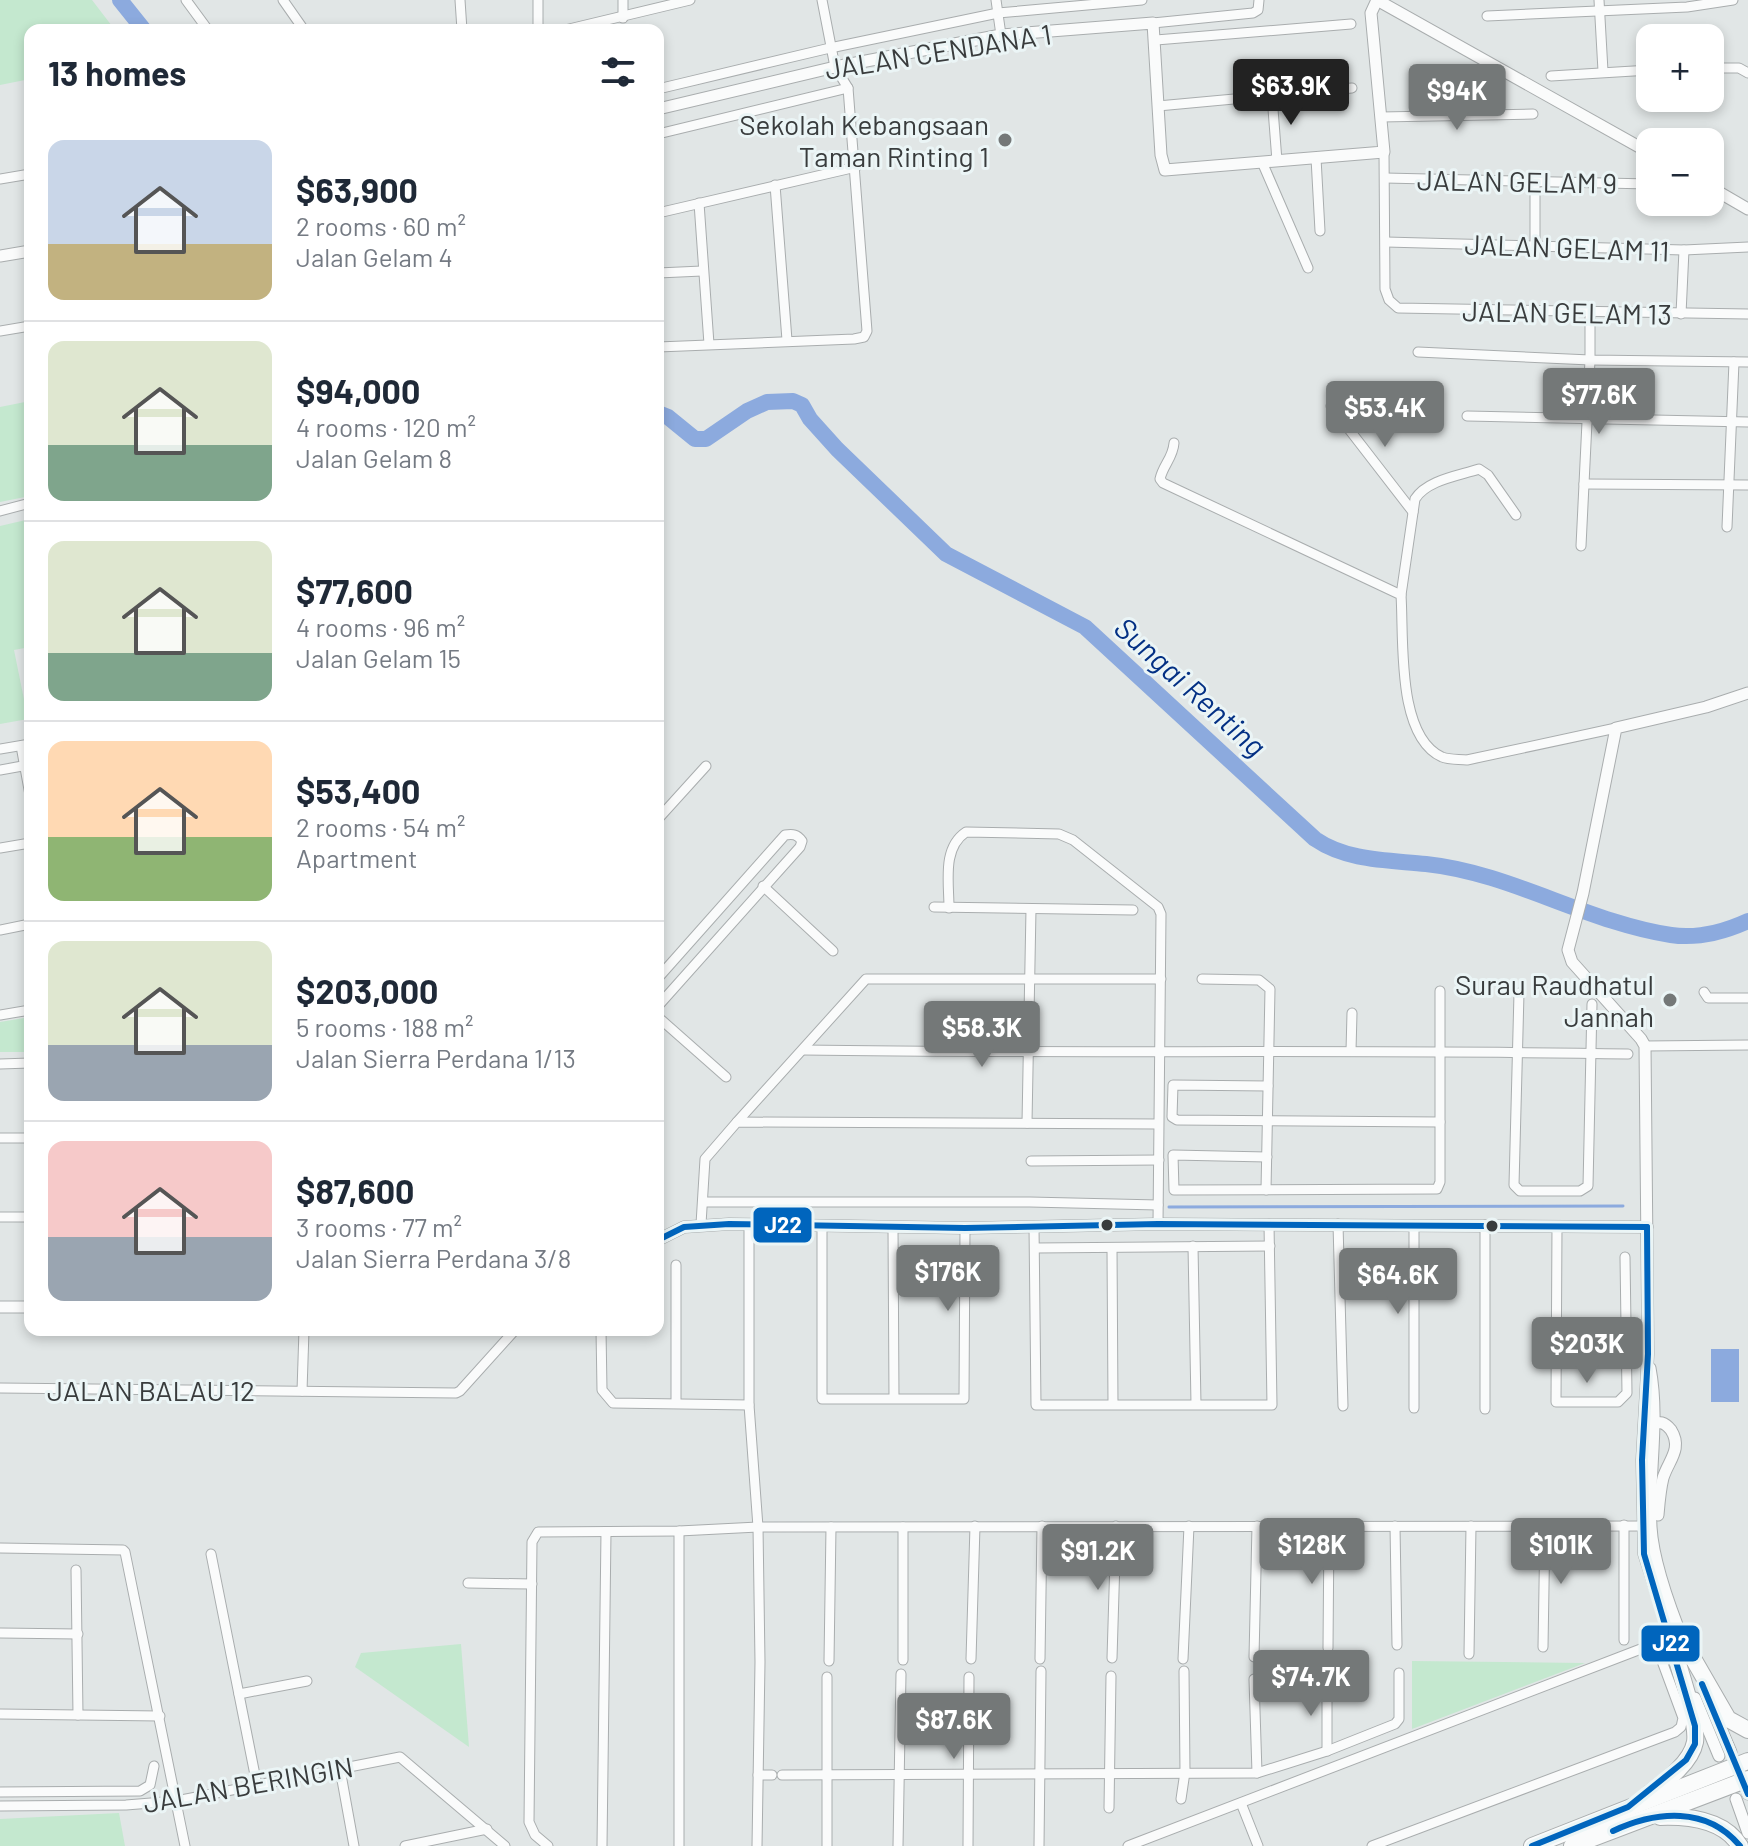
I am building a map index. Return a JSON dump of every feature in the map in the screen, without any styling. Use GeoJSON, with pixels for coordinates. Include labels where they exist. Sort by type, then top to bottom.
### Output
{"type":"FeatureCollection","features":[{"type":"Feature","properties":{"kind":"highway"},"geometry":{"type":"LineString","coordinates":[[1672,1648],[1728,1719],[1748,1730]]}},
{"type":"Feature","properties":{"kind":"highway"},"geometry":{"type":"LineString","coordinates":[[1628,1807],[1673,1773],[1686,1760],[1695,1744],[1695,1726],[1672,1648]]}},
{"type":"Feature","properties":{"kind":"highway"},"geometry":{"type":"LineString","coordinates":[[1532,1846],[1748,1761]]}},
{"type":"Feature","properties":{"kind":"highway"},"geometry":{"type":"LineString","coordinates":[[1572,1846],[1748,1779]]}},
{"type":"Feature","properties":{"kind":"highway"},"geometry":{"type":"LineString","coordinates":[[1648,1817],[1674,1816],[1714,1824],[1728,1831],[1740,1846]]}},
{"type":"Feature","properties":{"kind":"street"},"geometry":{"type":"LineString","coordinates":[[186,0],[204,24]]}},
{"type":"Feature","properties":{"kind":"street"},"geometry":{"type":"LineString","coordinates":[[283,0],[300,24]]}},
{"type":"Feature","properties":{"kind":"street"},"geometry":{"type":"LineString","coordinates":[[460,0],[462,24]]}},
{"type":"Feature","properties":{"kind":"street"},"geometry":{"type":"LineString","coordinates":[[538,0],[538,24]]}},
{"type":"Feature","properties":{"kind":"street"},"geometry":{"type":"LineString","coordinates":[[623,0],[623,18]]}},
{"type":"Feature","properties":{"kind":"street"},"geometry":{"type":"LineString","coordinates":[[594,24],[690,0]]}},
{"type":"Feature","properties":{"kind":"street"},"geometry":{"type":"LineString","coordinates":[[664,347],[864,337],[867,331],[848,88],[835,67],[822,0]]}},
{"type":"Feature","properties":{"kind":"street"},"geometry":{"type":"LineString","coordinates":[[996,0],[1001,35]]}},
{"type":"Feature","properties":{"kind":"street","name":"JALAN CENDANA 1"},"geometry":{"type":"LineString","coordinates":[[664,88],[830,48],[998,13],[1142,0]]}},
{"type":"Feature","properties":{"kind":"street","name":"JALAN CENDANA 1"},"geometry":{"type":"LineString","coordinates":[[664,108],[835,67],[1001,35],[1253,13],[1258,10],[1259,0]]}},
{"type":"Feature","properties":{"kind":"street"},"geometry":{"type":"LineString","coordinates":[[1386,242],[1384,152],[1371,13],[1377,0],[1636,145]]}},
{"type":"Feature","properties":{"kind":"street"},"geometry":{"type":"LineString","coordinates":[[1599,0],[1603,71]]}},
{"type":"Feature","properties":{"kind":"street"},"geometry":{"type":"LineString","coordinates":[[1487,16],[1687,7],[1733,0]]}},
{"type":"Feature","properties":{"kind":"street"},"geometry":{"type":"LineString","coordinates":[[1153,23],[1161,155],[1165,170],[1384,152]]}},
{"type":"Feature","properties":{"kind":"street"},"geometry":{"type":"LineString","coordinates":[[1156,40],[1351,24]]}},
{"type":"Feature","properties":{"kind":"street"},"geometry":{"type":"LineString","coordinates":[[1724,68],[1747,69]]}},
{"type":"Feature","properties":{"kind":"street"},"geometry":{"type":"LineString","coordinates":[[1551,76],[1636,70]]}},
{"type":"Feature","properties":{"kind":"street"},"geometry":{"type":"LineString","coordinates":[[664,133],[848,88]]}},
{"type":"Feature","properties":{"kind":"street"},"geometry":{"type":"LineString","coordinates":[[1158,106],[1352,88]]}},
{"type":"Feature","properties":{"kind":"street"},"geometry":{"type":"LineString","coordinates":[[1272,96],[1277,161]]}},
{"type":"Feature","properties":{"kind":"street"},"geometry":{"type":"LineString","coordinates":[[1381,117],[1533,114]]}},
{"type":"Feature","properties":{"kind":"street"},"geometry":{"type":"LineString","coordinates":[[1316,158],[1320,231]]}},
{"type":"Feature","properties":{"kind":"street"},"geometry":{"type":"LineString","coordinates":[[1262,162],[1308,268]]}},
{"type":"Feature","properties":{"kind":"street"},"geometry":{"type":"LineString","coordinates":[[664,212],[856,167]]}},
{"type":"Feature","properties":{"kind":"street"},"geometry":{"type":"LineString","coordinates":[[0,179],[24,175]]}},
{"type":"Feature","properties":{"kind":"street","name":"JALAN GELAM 9"},"geometry":{"type":"LineString","coordinates":[[1385,178],[1636,184]]}},
{"type":"Feature","properties":{"kind":"street"},"geometry":{"type":"LineString","coordinates":[[1535,180],[1535,246]]}},
{"type":"Feature","properties":{"kind":"street"},"geometry":{"type":"LineString","coordinates":[[775,185],[787,340]]}},
{"type":"Feature","properties":{"kind":"street"},"geometry":{"type":"LineString","coordinates":[[1724,195],[1748,209]]}},
{"type":"Feature","properties":{"kind":"street"},"geometry":{"type":"LineString","coordinates":[[699,203],[709,344]]}},
{"type":"Feature","properties":{"kind":"street","name":"JALAN GELAM 11"},"geometry":{"type":"LineString","coordinates":[[1386,242],[1684,250],[1748,247]]}},
{"type":"Feature","properties":{"kind":"street","name":"JALAN GELAM 13"},"geometry":{"type":"LineString","coordinates":[[1386,242],[1385,289],[1389,300],[1398,308],[1748,314]]}},
{"type":"Feature","properties":{"kind":"street"},"geometry":{"type":"LineString","coordinates":[[1681,314],[1684,250]]}},
{"type":"Feature","properties":{"kind":"street"},"geometry":{"type":"LineString","coordinates":[[0,256],[24,252]]}},
{"type":"Feature","properties":{"kind":"street"},"geometry":{"type":"LineString","coordinates":[[664,273],[702,271]]}},
{"type":"Feature","properties":{"kind":"street"},"geometry":{"type":"LineString","coordinates":[[1581,546],[1590,312]]}},
{"type":"Feature","properties":{"kind":"street"},"geometry":{"type":"LineString","coordinates":[[0,331],[24,327]]}},
{"type":"Feature","properties":{"kind":"street"},"geometry":{"type":"LineString","coordinates":[[1418,352],[1590,360],[1748,362]]}},
{"type":"Feature","properties":{"kind":"street"},"geometry":{"type":"LineString","coordinates":[[1727,527],[1734,362]]}},
{"type":"Feature","properties":{"kind":"street"},"geometry":{"type":"LineString","coordinates":[[1331,406],[1413,512]]}},
{"type":"Feature","properties":{"kind":"street"},"geometry":{"type":"LineString","coordinates":[[1467,416],[1748,422]]}},
{"type":"Feature","properties":{"kind":"street"},"geometry":{"type":"LineString","coordinates":[[1174,443],[1173,455],[1161,474],[1163,483],[1401,595]]}},
{"type":"Feature","properties":{"kind":"street"},"geometry":{"type":"LineString","coordinates":[[1516,515],[1488,475],[1479,469],[1430,485],[1415,499],[1401,595],[1404,693],[1418,733],[1429,747],[1443,757],[1467,760],[1706,707],[1748,693]]}},
{"type":"Feature","properties":{"kind":"street"},"geometry":{"type":"LineString","coordinates":[[1584,484],[1748,485]]}},
{"type":"Feature","properties":{"kind":"street"},"geometry":{"type":"LineString","coordinates":[[0,511],[24,505]]}},
{"type":"Feature","properties":{"kind":"street"},"geometry":{"type":"LineString","coordinates":[[1616,728],[1583,893],[1568,950],[1572,962],[1645,1046],[1648,1354],[1656,1396],[1649,1423],[1644,1554],[1672,1648],[1725,1754]]}},
{"type":"Feature","properties":{"kind":"street"},"geometry":{"type":"LineString","coordinates":[[0,749],[24,745]]}},
{"type":"Feature","properties":{"kind":"street"},"geometry":{"type":"LineString","coordinates":[[0,770],[24,766]]}},
{"type":"Feature","properties":{"kind":"street"},"geometry":{"type":"LineString","coordinates":[[664,812],[706,766]]}},
{"type":"Feature","properties":{"kind":"street"},"geometry":{"type":"LineString","coordinates":[[949,908],[950,852],[958,837],[966,832],[1059,834],[1073,840],[1158,907],[1161,914],[1158,1224]]}},
{"type":"Feature","properties":{"kind":"street"},"geometry":{"type":"LineString","coordinates":[[664,971],[785,835],[799,836],[802,841],[800,847],[664,999]]}},
{"type":"Feature","properties":{"kind":"street"},"geometry":{"type":"LineString","coordinates":[[0,848],[24,844]]}},
{"type":"Feature","properties":{"kind":"street"},"geometry":{"type":"LineString","coordinates":[[763,886],[833,951]]}},
{"type":"Feature","properties":{"kind":"street"},"geometry":{"type":"LineString","coordinates":[[934,907],[1133,910]]}},
{"type":"Feature","properties":{"kind":"street"},"geometry":{"type":"LineString","coordinates":[[1027,1123],[1031,909]]}},
{"type":"Feature","properties":{"kind":"street"},"geometry":{"type":"LineString","coordinates":[[0,930],[24,925]]}},
{"type":"Feature","properties":{"kind":"street"},"geometry":{"type":"LineString","coordinates":[[701,1224],[705,1159],[866,979],[1161,979]]}},
{"type":"Feature","properties":{"kind":"street"},"geometry":{"type":"LineString","coordinates":[[1202,979],[1259,980],[1270,989],[1266,1190]]}},
{"type":"Feature","properties":{"kind":"street"},"geometry":{"type":"LineString","coordinates":[[1267,1157],[1173,1155],[1174,1190],[1437,1189],[1440,1182],[1440,991]]}},
{"type":"Feature","properties":{"kind":"street"},"geometry":{"type":"LineString","coordinates":[[1704,992],[1708,998],[1748,998]]}},
{"type":"Feature","properties":{"kind":"street"},"geometry":{"type":"LineString","coordinates":[[1519,993],[1514,1185],[1520,1191],[1580,1191],[1588,1186],[1592,1004]]}},
{"type":"Feature","properties":{"kind":"street"},"geometry":{"type":"LineString","coordinates":[[0,1015],[24,1011]]}},
{"type":"Feature","properties":{"kind":"street"},"geometry":{"type":"LineString","coordinates":[[1351,1051],[1352,1013]]}},
{"type":"Feature","properties":{"kind":"street"},"geometry":{"type":"LineString","coordinates":[[664,1022],[726,1077]]}},
{"type":"Feature","properties":{"kind":"street"},"geometry":{"type":"LineString","coordinates":[[1645,1046],[1748,1045]]}},
{"type":"Feature","properties":{"kind":"street"},"geometry":{"type":"LineString","coordinates":[[803,1050],[1628,1054]]}},
{"type":"Feature","properties":{"kind":"street"},"geometry":{"type":"LineString","coordinates":[[0,1064],[24,1063]]}},
{"type":"Feature","properties":{"kind":"street"},"geometry":{"type":"LineString","coordinates":[[1268,1086],[1173,1085],[1172,1117],[1177,1120],[1440,1122]]}},
{"type":"Feature","properties":{"kind":"street"},"geometry":{"type":"LineString","coordinates":[[737,1122],[1158,1124]]}},
{"type":"Feature","properties":{"kind":"street"},"geometry":{"type":"LineString","coordinates":[[0,1138],[24,1138]]}},
{"type":"Feature","properties":{"kind":"street"},"geometry":{"type":"LineString","coordinates":[[1031,1161],[1159,1160]]}},
{"type":"Feature","properties":{"kind":"street"},"geometry":{"type":"LineString","coordinates":[[703,1202],[1158,1205]]}},
{"type":"Feature","properties":{"kind":"street"},"geometry":{"type":"LineString","coordinates":[[0,1217],[24,1217]]}},
{"type":"Feature","properties":{"kind":"street"},"geometry":{"type":"LineString","coordinates":[[664,1237],[684,1227],[701,1224],[965,1228],[1158,1224],[1647,1227]]}},
{"type":"Feature","properties":{"kind":"street"},"geometry":{"type":"LineString","coordinates":[[749,1224],[749,1405],[758,1527],[760,1662],[757,1846]]}},
{"type":"Feature","properties":{"kind":"street"},"geometry":{"type":"LineString","coordinates":[[1034,1226],[1036,1405],[1272,1405],[1269,1224]]}},
{"type":"Feature","properties":{"kind":"street"},"geometry":{"type":"LineString","coordinates":[[1338,1224],[1343,1406]]}},
{"type":"Feature","properties":{"kind":"street"},"geometry":{"type":"LineString","coordinates":[[1414,1225],[1414,1408]]}},
{"type":"Feature","properties":{"kind":"street"},"geometry":{"type":"LineString","coordinates":[[1485,1225],[1485,1409]]}},
{"type":"Feature","properties":{"kind":"street"},"geometry":{"type":"LineString","coordinates":[[822,1226],[822,1399],[964,1399],[965,1228]]}},
{"type":"Feature","properties":{"kind":"street"},"geometry":{"type":"LineString","coordinates":[[1557,1226],[1556,1402],[1618,1402],[1627,1393],[1625,1257]]}},
{"type":"Feature","properties":{"kind":"street"},"geometry":{"type":"LineString","coordinates":[[893,1227],[894,1398]]}},
{"type":"Feature","properties":{"kind":"street"},"geometry":{"type":"LineString","coordinates":[[1193,1246],[1196,1404]]}},
{"type":"Feature","properties":{"kind":"street"},"geometry":{"type":"LineString","coordinates":[[1036,1248],[1270,1246]]}},
{"type":"Feature","properties":{"kind":"street"},"geometry":{"type":"LineString","coordinates":[[1112,1248],[1113,1404]]}},
{"type":"Feature","properties":{"kind":"street"},"geometry":{"type":"LineString","coordinates":[[676,1265],[676,1402]]}},
{"type":"Feature","properties":{"kind":"street"},"geometry":{"type":"LineString","coordinates":[[0,1307],[24,1307]]}},
{"type":"Feature","properties":{"kind":"street"},"geometry":{"type":"LineString","coordinates":[[302,1391],[304,1336]]}},
{"type":"Feature","properties":{"kind":"street","name":"JALAN BALAU 12"},"geometry":{"type":"LineString","coordinates":[[0,1388],[457,1393],[510,1336]]}},
{"type":"Feature","properties":{"kind":"street"},"geometry":{"type":"LineString","coordinates":[[601,1336],[602,1390],[613,1403],[749,1405]]}},
{"type":"Feature","properties":{"kind":"street"},"geometry":{"type":"LineString","coordinates":[[1649,1423],[1661,1422],[1668,1426],[1676,1443],[1674,1455],[1663,1477],[1653,1544]]}},
{"type":"Feature","properties":{"kind":"street"},"geometry":{"type":"LineString","coordinates":[[1624,1525],[1624,1640]]}},
{"type":"Feature","properties":{"kind":"street"},"geometry":{"type":"LineString","coordinates":[[971,1659],[975,1526]]}},
{"type":"Feature","properties":{"kind":"street"},"geometry":{"type":"LineString","coordinates":[[1040,1659],[1042,1526]]}},
{"type":"Feature","properties":{"kind":"street"},"geometry":{"type":"LineString","coordinates":[[1112,1658],[1116,1526]]}},
{"type":"Feature","properties":{"kind":"street"},"geometry":{"type":"LineString","coordinates":[[1183,1659],[1189,1526]]}},
{"type":"Feature","properties":{"kind":"street"},"geometry":{"type":"LineString","coordinates":[[1254,1657],[1257,1526]]}},
{"type":"Feature","properties":{"kind":"street"},"geometry":{"type":"LineString","coordinates":[[1328,1648],[1329,1526]]}},
{"type":"Feature","properties":{"kind":"street"},"geometry":{"type":"LineString","coordinates":[[1395,1526],[1397,1645]]}},
{"type":"Feature","properties":{"kind":"street"},"geometry":{"type":"LineString","coordinates":[[1469,1654],[1471,1526]]}},
{"type":"Feature","properties":{"kind":"street"},"geometry":{"type":"LineString","coordinates":[[1543,1647],[1545,1526]]}},
{"type":"Feature","properties":{"kind":"street"},"geometry":{"type":"LineString","coordinates":[[548,1846],[535,1835],[529,1822],[532,1542],[538,1532],[758,1527],[1647,1526]]}},
{"type":"Feature","properties":{"kind":"street"},"geometry":{"type":"LineString","coordinates":[[1372,1846],[1675,1732],[1681,1727],[1683,1718],[1672,1648],[1647,1526]]}},
{"type":"Feature","properties":{"kind":"street"},"geometry":{"type":"LineString","coordinates":[[829,1661],[831,1527]]}},
{"type":"Feature","properties":{"kind":"street"},"geometry":{"type":"LineString","coordinates":[[903,1527],[903,1660]]}},
{"type":"Feature","properties":{"kind":"street"},"geometry":{"type":"LineString","coordinates":[[679,1531],[679,1846]]}},
{"type":"Feature","properties":{"kind":"street"},"geometry":{"type":"LineString","coordinates":[[602,1846],[606,1532]]}},
{"type":"Feature","properties":{"kind":"street"},"geometry":{"type":"LineString","coordinates":[[0,1548],[123,1550],[185,1846]]}},
{"type":"Feature","properties":{"kind":"street"},"geometry":{"type":"LineString","coordinates":[[211,1554],[257,1785]]}},
{"type":"Feature","properties":{"kind":"street"},"geometry":{"type":"LineString","coordinates":[[76,1570],[78,1715]]}},
{"type":"Feature","properties":{"kind":"street"},"geometry":{"type":"LineString","coordinates":[[468,1583],[532,1584]]}},
{"type":"Feature","properties":{"kind":"street"},"geometry":{"type":"LineString","coordinates":[[0,1633],[78,1634]]}},
{"type":"Feature","properties":{"kind":"street"},"geometry":{"type":"LineString","coordinates":[[1128,1846],[1646,1647],[1672,1648]]}},
{"type":"Feature","properties":{"kind":"street"},"geometry":{"type":"LineString","coordinates":[[1039,1846],[1041,1671]]}},
{"type":"Feature","properties":{"kind":"street"},"geometry":{"type":"LineString","coordinates":[[1181,1799],[1185,1772],[1184,1671]]}},
{"type":"Feature","properties":{"kind":"street"},"geometry":{"type":"LineString","coordinates":[[758,1775],[1257,1773],[1327,1751],[1395,1724],[1399,1719],[1399,1673]]}},
{"type":"Feature","properties":{"kind":"street"},"geometry":{"type":"LineString","coordinates":[[898,1846],[901,1674]]}},
{"type":"Feature","properties":{"kind":"street"},"geometry":{"type":"LineString","coordinates":[[1109,1808],[1111,1676]]}},
{"type":"Feature","properties":{"kind":"street"},"geometry":{"type":"LineString","coordinates":[[827,1677],[827,1846]]}},
{"type":"Feature","properties":{"kind":"street"},"geometry":{"type":"LineString","coordinates":[[968,1846],[969,1677]]}},
{"type":"Feature","properties":{"kind":"street"},"geometry":{"type":"LineString","coordinates":[[1254,1679],[1257,1773]]}},
{"type":"Feature","properties":{"kind":"street"},"geometry":{"type":"LineString","coordinates":[[239,1694],[307,1681]]}},
{"type":"Feature","properties":{"kind":"street"},"geometry":{"type":"LineString","coordinates":[[1327,1686],[1327,1751]]}},
{"type":"Feature","properties":{"kind":"street"},"geometry":{"type":"LineString","coordinates":[[0,1714],[160,1716]]}},
{"type":"Feature","properties":{"kind":"street","name":"JALAN BERINGIN"},"geometry":{"type":"LineString","coordinates":[[0,1806],[126,1805],[176,1801],[400,1757],[487,1829]]}},
{"type":"Feature","properties":{"kind":"street"},"geometry":{"type":"LineString","coordinates":[[0,1792],[140,1791],[150,1785],[154,1766]]}},
{"type":"Feature","properties":{"kind":"street"},"geometry":{"type":"LineString","coordinates":[[340,1769],[354,1846]]}},
{"type":"Feature","properties":{"kind":"street"},"geometry":{"type":"LineString","coordinates":[[1744,1795],[1748,1833]]}},
{"type":"Feature","properties":{"kind":"street"},"geometry":{"type":"LineString","coordinates":[[1241,1803],[1258,1846]]}},
{"type":"Feature","properties":{"kind":"street"},"geometry":{"type":"LineString","coordinates":[[405,1846],[487,1829],[505,1846]]}},
{"type":"Feature","properties":{"kind":"green space"},"geometry":{"type":"Polygon","coordinates":[[[0,0],[92,0],[110,24],[24,24],[24,80],[0,85],[0,0]]]}},
{"type":"Feature","properties":{"kind":"green space"},"geometry":{"type":"Polygon","coordinates":[[[24,402],[24,497],[0,502],[0,407],[24,402]]]}},
{"type":"Feature","properties":{"kind":"green space"},"geometry":{"type":"Polygon","coordinates":[[[24,520],[24,648],[14,650],[24,699],[24,720],[0,724],[0,526],[24,520]]]}},
{"type":"Feature","properties":{"kind":"green space"},"geometry":{"type":"Polygon","coordinates":[[[24,1018],[24,1052],[0,1052],[0,1022],[24,1018]]]}},
{"type":"Feature","properties":{"kind":"green space"},"geometry":{"type":"Polygon","coordinates":[[[461,1644],[469,1747],[355,1667],[361,1653],[461,1644]]]}},
{"type":"Feature","properties":{"kind":"green space"},"geometry":{"type":"Polygon","coordinates":[[[1412,1661],[1585,1663],[1412,1729],[1412,1661]]]}},
{"type":"Feature","properties":{"kind":"green space"},"geometry":{"type":"Polygon","coordinates":[[[119,1813],[125,1846],[0,1846],[0,1819],[119,1813]]]}},
{"type":"Feature","properties":{"kind":"water"},"geometry":{"type":"Polygon","coordinates":[[[1711,1349],[1739,1349],[1739,1402],[1711,1402],[1711,1349]]]}},
{"type":"Feature","properties":{"kind":"waterway","name":"Sungai Renting"},"geometry":{"type":"LineString","coordinates":[[120,0],[139,24]]}},
{"type":"Feature","properties":{"kind":"waterway","name":"Sungai Renting"},"geometry":{"type":"LineString","coordinates":[[664,415],[695,439],[706,439],[747,411],[767,402],[793,401],[802,405],[810,419],[837,449],[946,554],[1085,627],[1315,839],[1327,846],[1354,856],[1426,864],[1488,877],[1609,920],[1671,935],[1711,934],[1748,921]]}},
{"type":"Feature","properties":{"kind":"waterway"},"geometry":{"type":"LineString","coordinates":[[1169,1207],[1623,1206]]}},
{"type":"Feature","properties":{"kind":"transit line","name":"J22"},"geometry":{"type":"LineString","coordinates":[[664,1237],[684,1227],[729,1224],[965,1228],[1158,1224],[1647,1227]]}},
{"type":"Feature","properties":{"kind":"transit line","name":"J22"},"geometry":{"type":"LineString","coordinates":[[1532,1846],[1628,1807],[1686,1760],[1695,1744],[1695,1726],[1644,1554],[1642,1460],[1648,1354],[1647,1227]]}},
{"type":"Feature","properties":{"kind":"transit line","name":"J22"},"geometry":{"type":"LineString","coordinates":[[1702,1684],[1748,1794]]}},
{"type":"Feature","properties":{"kind":"transit line","name":"J22"},"geometry":{"type":"LineString","coordinates":[[1613,1831],[1663,1816],[1697,1818],[1727,1833],[1740,1846]]}},
{"type":"Feature","properties":{"kind":"place","name":"Sekolah Kebangsaan Taman Rinting 1"},"geometry":{"type":"Point","coordinates":[1005,140]}},
{"type":"Feature","properties":{"kind":"place","name":"Surau Raudhatul Jannah"},"geometry":{"type":"Point","coordinates":[1670,1000]}}]}
